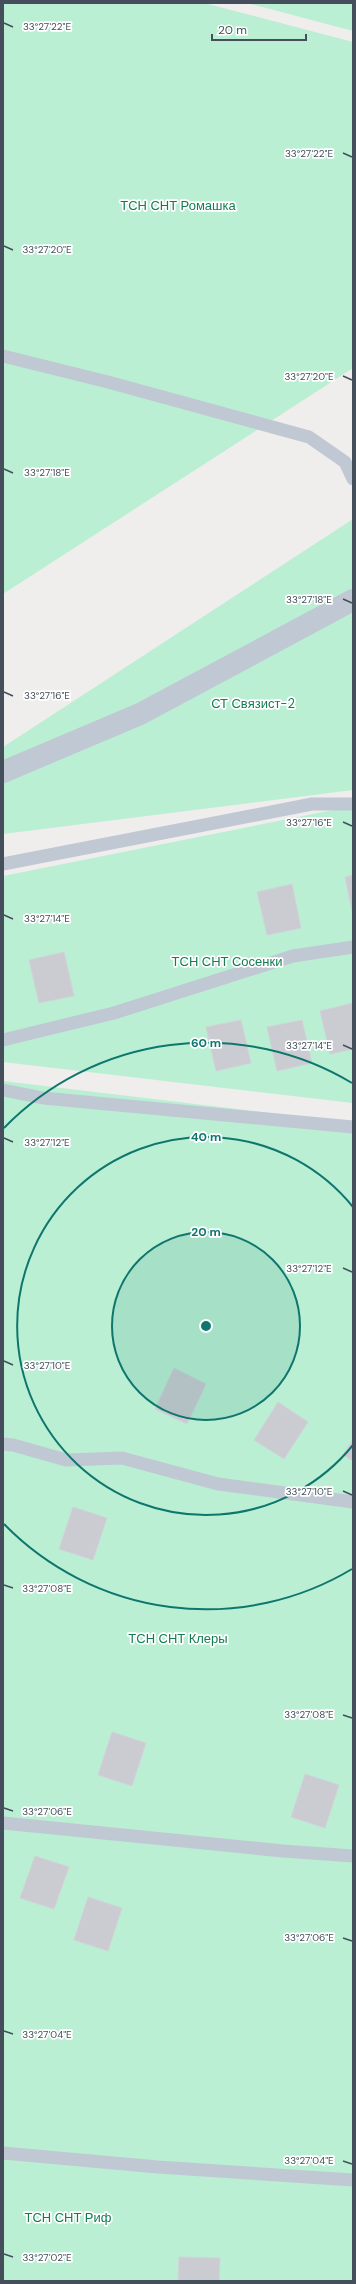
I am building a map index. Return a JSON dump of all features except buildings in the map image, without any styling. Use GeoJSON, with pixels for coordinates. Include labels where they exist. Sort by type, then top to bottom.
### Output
{"type":"FeatureCollection","features":[{"type":"Feature","properties":{"kind":"street"},"geometry":{"type":"LineString","coordinates":[[3,772],[140,714],[353,600]]}},
{"type":"Feature","properties":{"kind":"lane"},"geometry":{"type":"LineString","coordinates":[[3,356],[108,382],[309,437],[345,462],[353,479]]}},
{"type":"Feature","properties":{"kind":"lane"},"geometry":{"type":"LineString","coordinates":[[3,864],[312,804],[353,804]]}},
{"type":"Feature","properties":{"kind":"lane"},"geometry":{"type":"LineString","coordinates":[[3,1040],[114,1013],[293,956],[353,947]]}},
{"type":"Feature","properties":{"kind":"lane"},"geometry":{"type":"LineString","coordinates":[[3,1090],[43,1098],[353,1127]]}},
{"type":"Feature","properties":{"kind":"lane"},"geometry":{"type":"LineString","coordinates":[[3,1444],[13,1445],[66,1460],[122,1458],[218,1484],[353,1502]]}},
{"type":"Feature","properties":{"kind":"lane"},"geometry":{"type":"LineString","coordinates":[[3,1823],[283,1851],[353,1856]]}},
{"type":"Feature","properties":{"kind":"lane"},"geometry":{"type":"LineString","coordinates":[[3,2153],[158,2167],[353,2180]]}},
{"type":"Feature","properties":{"kind":"green space","name":"ТСН СНТ Ромашка"},"geometry":{"type":"Polygon","coordinates":[[[3,3],[204,3],[353,42],[353,368],[3,594],[3,3]]]}},
{"type":"Feature","properties":{"kind":"green space"},"geometry":{"type":"Polygon","coordinates":[[[247,3],[353,3],[353,31],[247,3]]]}},
{"type":"Feature","properties":{"kind":"green space","name":"СТ Связист-2"},"geometry":{"type":"Polygon","coordinates":[[[353,519],[353,790],[3,834],[3,747],[353,519]]]}},
{"type":"Feature","properties":{"kind":"green space","name":"ТСН СНТ Сосенки"},"geometry":{"type":"Polygon","coordinates":[[[353,806],[353,1103],[3,1062],[3,876],[353,806]]]}},
{"type":"Feature","properties":{"kind":"green space","name":"ТСН СНТ Клеры"},"geometry":{"type":"Polygon","coordinates":[[[3,1081],[353,1123],[353,2281],[3,2281],[3,1081]]]}},
{"type":"Feature","properties":{"kind":"park label","name":"ТСН СНТ Риф"},"geometry":{"type":"Point","coordinates":[68,2217]}}]}
